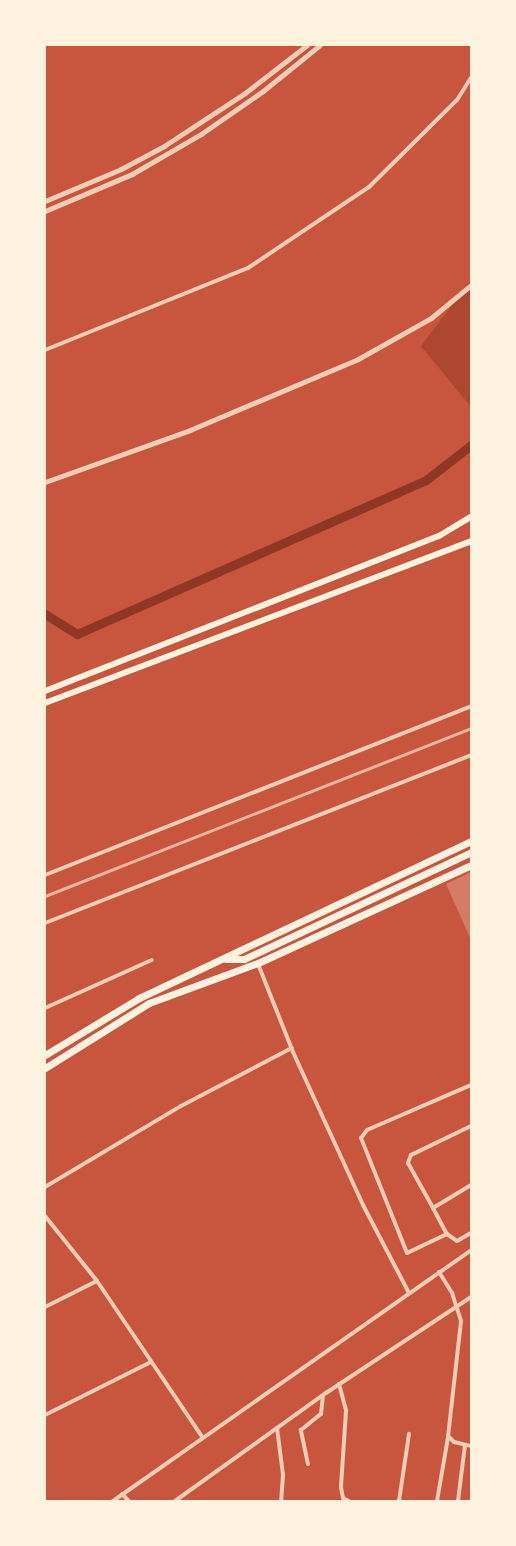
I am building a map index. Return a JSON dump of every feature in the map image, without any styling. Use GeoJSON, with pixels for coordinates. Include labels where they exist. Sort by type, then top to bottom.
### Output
{"type":"FeatureCollection","features":[{"type":"Feature","properties":{"kind":"highway"},"geometry":{"type":"LineString","coordinates":[[45,1055],[139,998],[225,959],[471,841]]}},
{"type":"Feature","properties":{"kind":"highway"},"geometry":{"type":"LineString","coordinates":[[230,972],[240,960],[471,852]]}},
{"type":"Feature","properties":{"kind":"highway"},"geometry":{"type":"LineString","coordinates":[[45,1068],[150,1003],[258,963],[471,865]]}},
{"type":"Feature","properties":{"kind":"highway"},"geometry":{"type":"LineString","coordinates":[[225,959],[240,960]]}},
{"type":"Feature","properties":{"kind":"main road"},"geometry":{"type":"LineString","coordinates":[[45,691],[439,536],[471,517]]}},
{"type":"Feature","properties":{"kind":"main road"},"geometry":{"type":"LineString","coordinates":[[45,703],[471,541]]}},
{"type":"Feature","properties":{"kind":"street"},"geometry":{"type":"LineString","coordinates":[[45,201],[120,169],[164,146],[245,93],[307,45]]}},
{"type":"Feature","properties":{"kind":"street"},"geometry":{"type":"LineString","coordinates":[[45,211],[132,174],[201,134],[263,92],[320,45]]}},
{"type":"Feature","properties":{"kind":"street"},"geometry":{"type":"LineString","coordinates":[[45,350],[248,268],[369,187],[457,100],[471,78]]}},
{"type":"Feature","properties":{"kind":"street"},"geometry":{"type":"LineString","coordinates":[[45,482],[190,430],[358,359],[431,318],[471,285]]}},
{"type":"Feature","properties":{"kind":"street"},"geometry":{"type":"LineString","coordinates":[[45,875],[471,706]]}},
{"type":"Feature","properties":{"kind":"street"},"geometry":{"type":"LineString","coordinates":[[45,923],[471,755]]}},
{"type":"Feature","properties":{"kind":"street"},"geometry":{"type":"LineString","coordinates":[[45,1008],[152,960]]}},
{"type":"Feature","properties":{"kind":"street"},"geometry":{"type":"LineString","coordinates":[[258,963],[292,1048],[363,1205],[408,1293]]}},
{"type":"Feature","properties":{"kind":"street"},"geometry":{"type":"LineString","coordinates":[[45,1187],[181,1106],[292,1048]]}},
{"type":"Feature","properties":{"kind":"street"},"geometry":{"type":"LineString","coordinates":[[447,1234],[411,1253],[404,1251],[361,1138],[367,1130],[471,1085]]}},
{"type":"Feature","properties":{"kind":"street"},"geometry":{"type":"LineString","coordinates":[[471,1126],[409,1159],[447,1234],[457,1241],[471,1233]]}},
{"type":"Feature","properties":{"kind":"street"},"geometry":{"type":"LineString","coordinates":[[433,1208],[471,1185]]}},
{"type":"Feature","properties":{"kind":"street"},"geometry":{"type":"LineString","coordinates":[[45,1216],[97,1281],[203,1438]]}},
{"type":"Feature","properties":{"kind":"street"},"geometry":{"type":"LineString","coordinates":[[113,1501],[471,1250]]}},
{"type":"Feature","properties":{"kind":"street"},"geometry":{"type":"LineString","coordinates":[[437,1501],[448,1436],[461,1331],[458,1306],[439,1272]]}},
{"type":"Feature","properties":{"kind":"street"},"geometry":{"type":"LineString","coordinates":[[45,1307],[97,1281]]}},
{"type":"Feature","properties":{"kind":"street"},"geometry":{"type":"LineString","coordinates":[[175,1501],[339,1384],[471,1297]]}},
{"type":"Feature","properties":{"kind":"street"},"geometry":{"type":"LineString","coordinates":[[45,1415],[151,1362]]}},
{"type":"Feature","properties":{"kind":"street"},"geometry":{"type":"LineString","coordinates":[[339,1384],[346,1411],[341,1494],[349,1501]]}},
{"type":"Feature","properties":{"kind":"street"},"geometry":{"type":"LineString","coordinates":[[308,1464],[302,1430],[321,1414],[323,1396]]}},
{"type":"Feature","properties":{"kind":"street"},"geometry":{"type":"LineString","coordinates":[[277,1428],[283,1475],[281,1501]]}},
{"type":"Feature","properties":{"kind":"street"},"geometry":{"type":"LineString","coordinates":[[399,1501],[410,1434]]}},
{"type":"Feature","properties":{"kind":"street"},"geometry":{"type":"LineString","coordinates":[[448,1436],[454,1442],[471,1446]]}},
{"type":"Feature","properties":{"kind":"street"},"geometry":{"type":"LineString","coordinates":[[458,1501],[465,1445]]}},
{"type":"Feature","properties":{"kind":"street"},"geometry":{"type":"LineString","coordinates":[[122,1494],[129,1501]]}},
{"type":"Feature","properties":{"kind":"shaded area"},"geometry":{"type":"Polygon","coordinates":[[[471,280],[471,407],[421,346],[471,280]]]}},
{"type":"Feature","properties":{"kind":"building"},"geometry":{"type":"Polygon","coordinates":[[[471,872],[471,940],[446,884],[471,872]]]}},
{"type":"Feature","properties":{"kind":"waterway"},"geometry":{"type":"LineString","coordinates":[[45,614],[77,634],[426,480],[471,445]]}},
{"type":"Feature","properties":{"kind":"railway"},"geometry":{"type":"LineString","coordinates":[[45,896],[471,728]]}}]}
